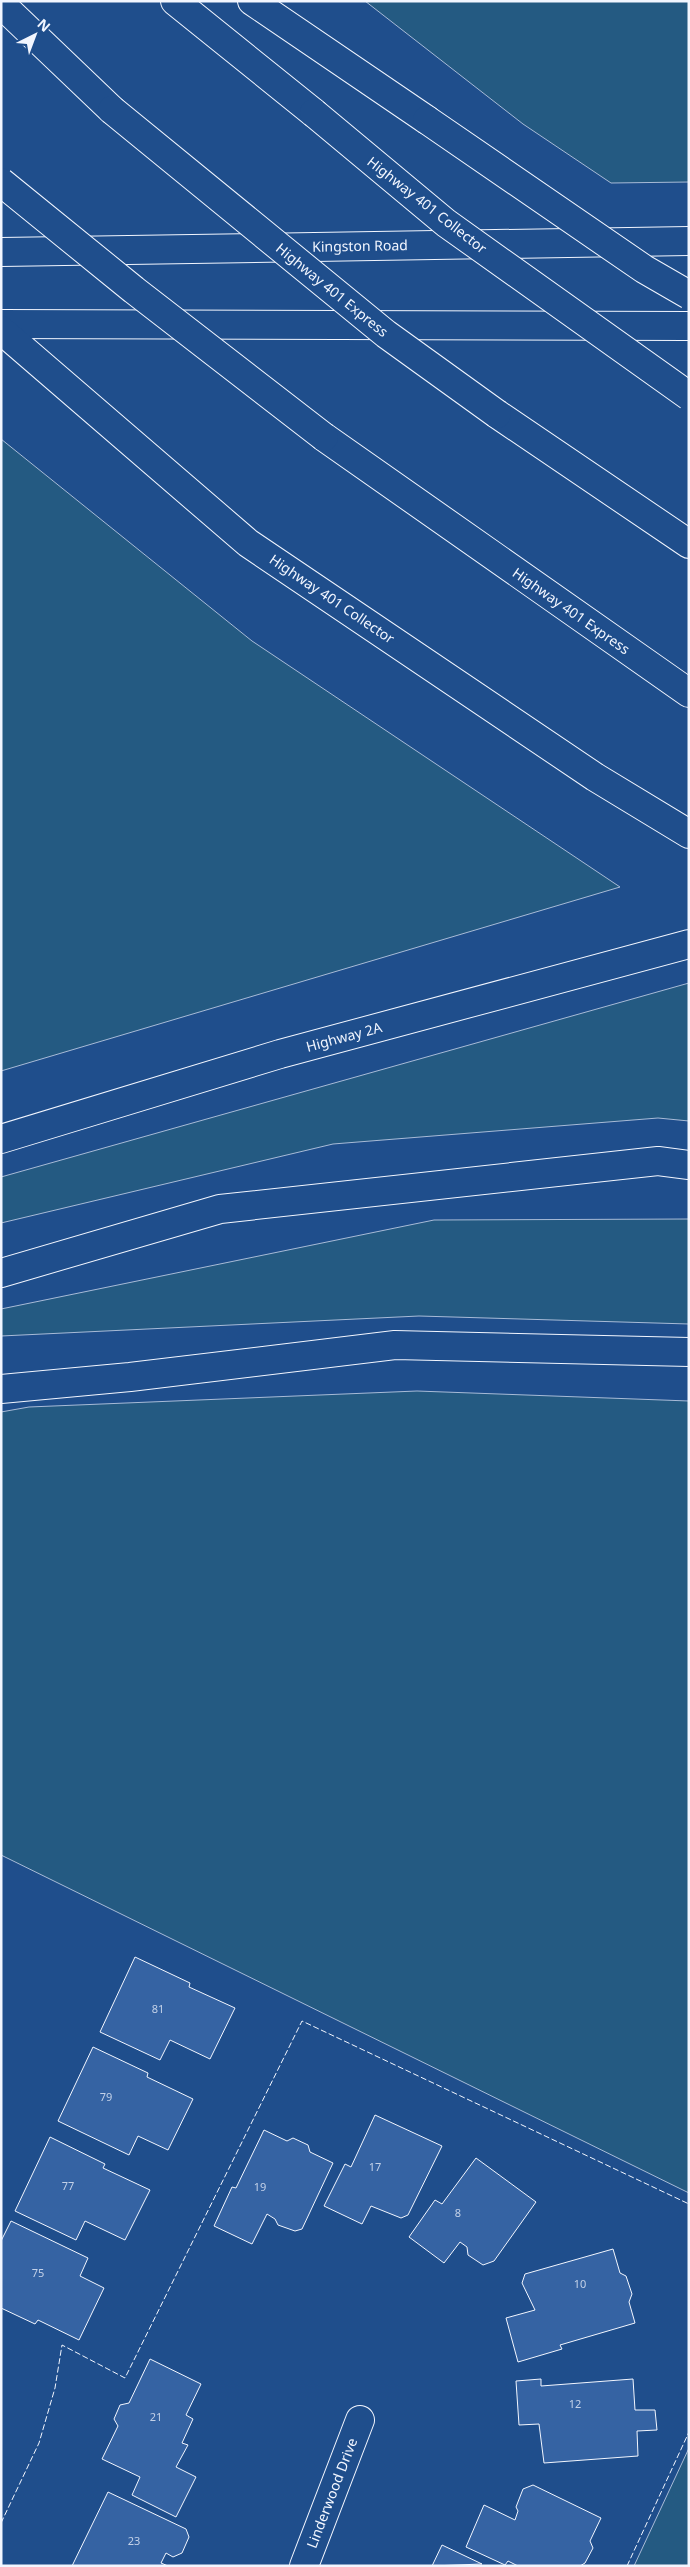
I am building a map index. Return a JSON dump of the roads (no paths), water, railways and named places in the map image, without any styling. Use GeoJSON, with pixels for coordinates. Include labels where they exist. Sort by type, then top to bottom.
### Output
{"type":"FeatureCollection","features":[{"type":"Feature","properties":{"kind":"main road","name":"Highway 401 Collector"},"geometry":{"type":"LineString","coordinates":[[175,1],[446,222],[689,396]]}},
{"type":"Feature","properties":{"kind":"main road"},"geometry":{"type":"LineString","coordinates":[[252,1],[644,269],[689,295]]}},
{"type":"Feature","properties":{"kind":"main road","name":"Highway 401 Express"},"geometry":{"type":"LineString","coordinates":[[1,4],[112,110],[386,334],[497,414],[689,544]]}},
{"type":"Feature","properties":{"kind":"main road","name":"Highway 401 Express"},"geometry":{"type":"LineString","coordinates":[[1,182],[134,290],[324,437],[689,693]]}},
{"type":"Feature","properties":{"kind":"main road","name":"Kingston Road"},"geometry":{"type":"LineString","coordinates":[[1,252],[689,241]]}},
{"type":"Feature","properties":{"kind":"main road"},"geometry":{"type":"LineString","coordinates":[[1,324],[689,326]]}},
{"type":"Feature","properties":{"kind":"main road","name":"Highway 401 Collector"},"geometry":{"type":"LineString","coordinates":[[1,330],[82,402],[248,543],[595,777],[689,834]]}},
{"type":"Feature","properties":{"kind":"main road","name":"Highway 2A"},"geometry":{"type":"LineString","coordinates":[[1,1139],[280,1054],[689,944]]}},
{"type":"Feature","properties":{"kind":"main road"},"geometry":{"type":"LineString","coordinates":[[1,1273],[220,1209],[658,1162],[689,1165]]}},
{"type":"Feature","properties":{"kind":"main road"},"geometry":{"type":"LineString","coordinates":[[1,1389],[130,1378],[395,1345],[689,1352]]}},
{"type":"Feature","properties":{"kind":"main road","name":"Linderwood Drive"},"geometry":{"type":"LineString","coordinates":[[304,2566],[360,2420]]}}]}
